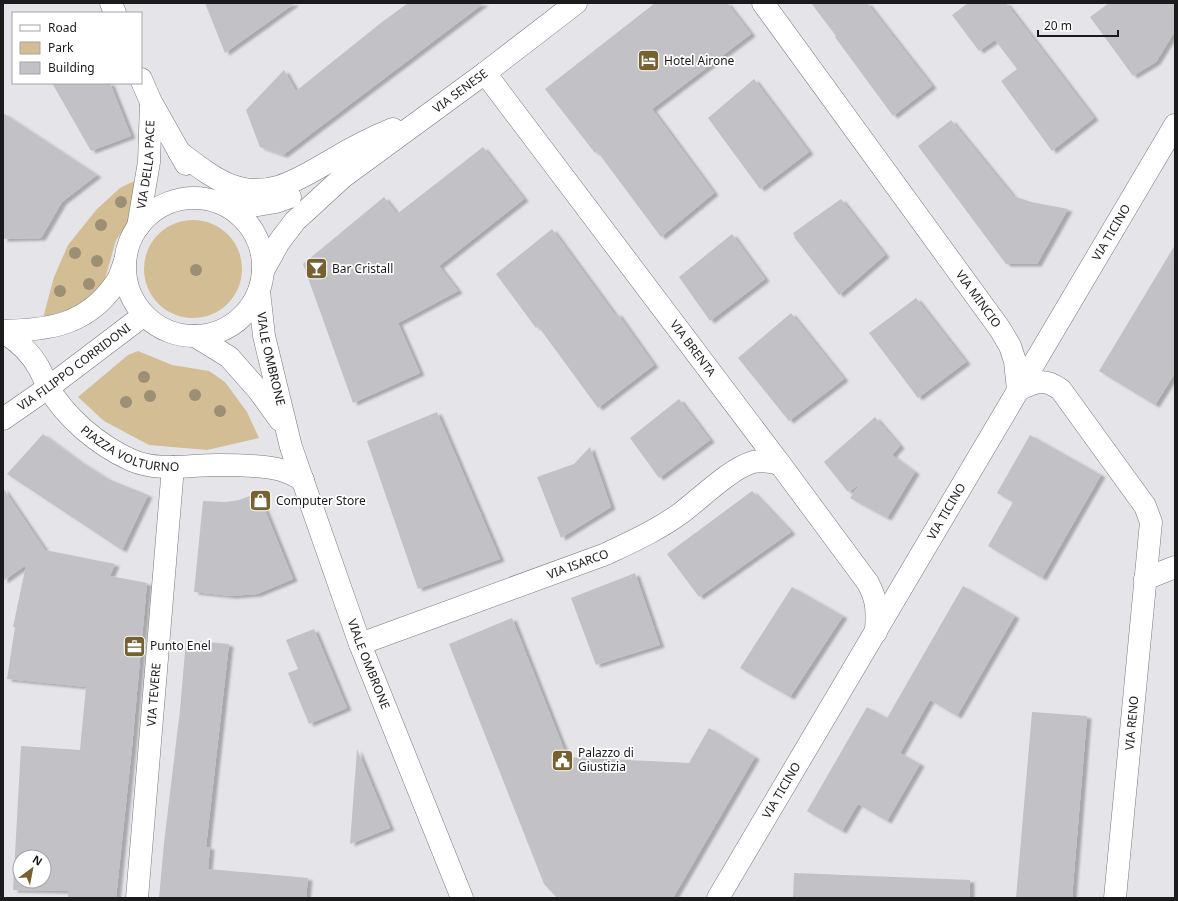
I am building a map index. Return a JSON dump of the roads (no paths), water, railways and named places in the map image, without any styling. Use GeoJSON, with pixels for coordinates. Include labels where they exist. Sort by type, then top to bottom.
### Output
{"type":"FeatureCollection","features":[{"type":"Feature","properties":{"kind":"street","name":"VIA SENESE"},"geometry":{"type":"LineString","coordinates":[[261,281],[279,242],[295,221],[343,177],[485,73],[576,3]]}},
{"type":"Feature","properties":{"kind":"street","name":"VIA MINCIO"},"geometry":{"type":"LineString","coordinates":[[763,3],[1000,329],[1010,346],[1016,361],[1018,390]]}},
{"type":"Feature","properties":{"kind":"street","name":"VIA BRENTA"},"geometry":{"type":"LineString","coordinates":[[485,73],[868,583],[875,596],[877,610],[876,633]]}},
{"type":"Feature","properties":{"kind":"street","name":"VIA DELLA PACE"},"geometry":{"type":"LineString","coordinates":[[142,81],[151,102],[179,152],[213,201]]}},
{"type":"Feature","properties":{"kind":"street","name":"VIA DELLA PACE"},"geometry":{"type":"LineString","coordinates":[[138,227],[150,162],[151,102]]}},
{"type":"Feature","properties":{"kind":"street"},"geometry":{"type":"LineString","coordinates":[[179,152],[209,173],[231,185],[248,189],[267,189],[286,185],[309,174],[362,144],[431,112]]}},
{"type":"Feature","properties":{"kind":"street","name":"VIA TICINO"},"geometry":{"type":"LineString","coordinates":[[718,898],[1175,125]]}},
{"type":"Feature","properties":{"kind":"street","name":"VIA SENESE"},"geometry":{"type":"LineString","coordinates":[[213,201],[252,206],[276,202],[343,177]]}},
{"type":"Feature","properties":{"kind":"street"},"geometry":{"type":"LineString","coordinates":[[187,199],[213,201],[237,214],[252,230],[261,250],[261,281],[250,309],[234,324],[216,333],[195,336],[176,334],[159,327],[144,315],[133,299],[126,280],[126,262],[129,243],[138,227],[152,213],[168,203],[187,199]]}},
{"type":"Feature","properties":{"kind":"street"},"geometry":{"type":"LineString","coordinates":[[3,331],[30,330],[52,326],[71,321],[88,312],[116,284],[126,262]]}},
{"type":"Feature","properties":{"kind":"street","name":"VIALE OMBRONE"},"geometry":{"type":"LineString","coordinates":[[261,281],[264,336],[286,427],[303,480],[360,644],[462,898]]}},
{"type":"Feature","properties":{"kind":"street","name":"VIA FILIPPO CORRIDONI"},"geometry":{"type":"LineString","coordinates":[[3,419],[49,387],[144,315]]}},
{"type":"Feature","properties":{"kind":"street","name":"PIAZZA VOLTURNO"},"geometry":{"type":"LineString","coordinates":[[3,331],[17,340],[31,356],[39,367],[49,387],[74,421],[112,451],[132,460],[151,466],[173,467],[218,465],[269,467],[281,470],[303,480]]}},
{"type":"Feature","properties":{"kind":"street","name":"VIALE OMBRONE"},"geometry":{"type":"LineString","coordinates":[[195,336],[233,361],[259,391],[286,427]]}},
{"type":"Feature","properties":{"kind":"street"},"geometry":{"type":"LineString","coordinates":[[1018,390],[1033,383],[1045,381],[1053,384],[1061,390],[1145,506],[1151,522],[1145,579],[1175,567]]}},
{"type":"Feature","properties":{"kind":"street","name":"VIA ISARCO"},"geometry":{"type":"LineString","coordinates":[[360,644],[606,554],[656,529],[680,514],[738,468],[753,462],[764,461],[780,464]]}},
{"type":"Feature","properties":{"kind":"street","name":"VIA TEVERE"},"geometry":{"type":"LineString","coordinates":[[137,898],[173,467]]}},
{"type":"Feature","properties":{"kind":"street","name":"VIA RENO"},"geometry":{"type":"LineString","coordinates":[[1115,898],[1145,579]]}},
{"type":"Feature","properties":{"kind":"place","name":"Hotel Airone"},"geometry":{"type":"Point","coordinates":[648,61]}},
{"type":"Feature","properties":{"kind":"place","name":"Bar Cristall"},"geometry":{"type":"Point","coordinates":[316,269]}},
{"type":"Feature","properties":{"kind":"place","name":"Computer Store"},"geometry":{"type":"Point","coordinates":[260,501]}},
{"type":"Feature","properties":{"kind":"place","name":"Punto Enel"},"geometry":{"type":"Point","coordinates":[135,646]}},
{"type":"Feature","properties":{"kind":"place","name":"Palazzo di Giustizia"},"geometry":{"type":"Point","coordinates":[562,760]}}]}
